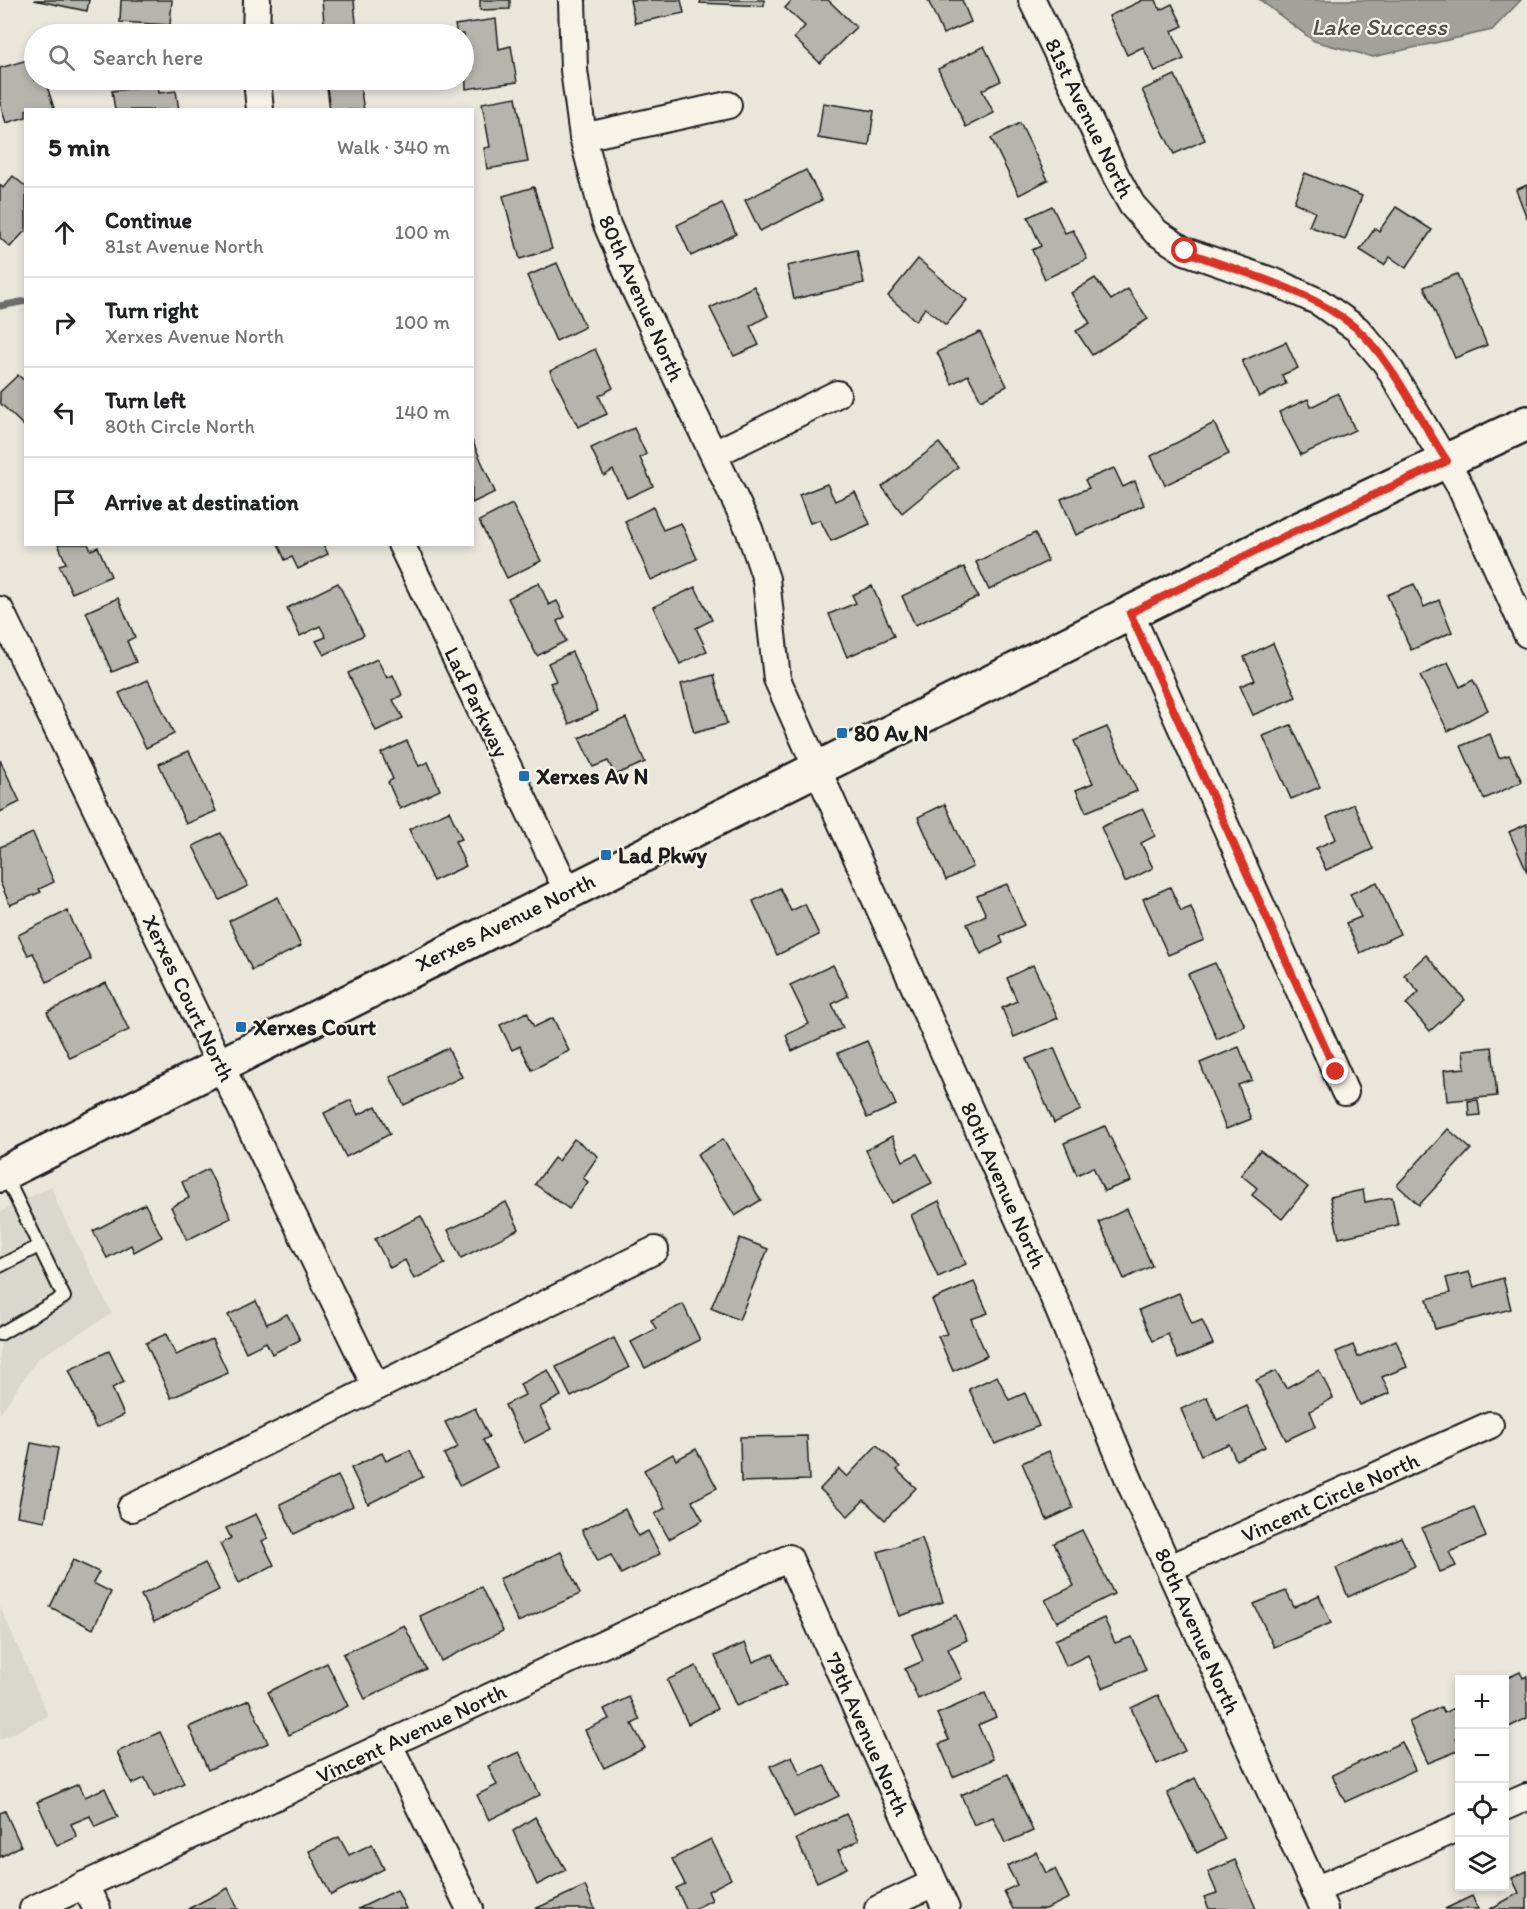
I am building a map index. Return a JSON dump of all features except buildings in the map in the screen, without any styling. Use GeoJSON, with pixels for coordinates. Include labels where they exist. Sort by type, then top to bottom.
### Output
{"type":"FeatureCollection","features":[{"type":"Feature","properties":{"kind":"street"},"geometry":{"type":"LineString","coordinates":[[256,0],[256,24]]}},
{"type":"Feature","properties":{"kind":"street","name":"80th Avenue North"},"geometry":{"type":"LineString","coordinates":[[572,0],[574,70],[583,137],[605,220],[634,288],[749,529],[766,579],[777,680],[818,767],[1051,1293],[1132,1487],[1319,1900]]}},
{"type":"Feature","properties":{"kind":"street","name":"81st Avenue North"},"geometry":{"type":"LineString","coordinates":[[1032,0],[1132,206],[1156,232],[1185,251],[1277,283],[1319,303],[1357,329],[1386,363],[1447,461],[1527,634]]}},
{"type":"Feature","properties":{"kind":"street"},"geometry":{"type":"LineString","coordinates":[[258,90],[260,108]]}},
{"type":"Feature","properties":{"kind":"street"},"geometry":{"type":"LineString","coordinates":[[583,137],[728,105]]}},
{"type":"Feature","properties":{"kind":"street"},"geometry":{"type":"LineString","coordinates":[[714,454],[837,394]]}},
{"type":"Feature","properties":{"kind":"street","name":"Xerxes Avenue North"},"geometry":{"type":"LineString","coordinates":[[1,1171],[1285,536],[1527,423]]}},
{"type":"Feature","properties":{"kind":"street","name":"Lad Parkway"},"geometry":{"type":"LineString","coordinates":[[402,546],[568,892]]}},
{"type":"Feature","properties":{"kind":"street","name":"Xerxes Court North"},"geometry":{"type":"LineString","coordinates":[[0,610],[376,1387]]}},
{"type":"Feature","properties":{"kind":"street"},"geometry":{"type":"LineString","coordinates":[[1130,613],[1345,1092]]}},
{"type":"Feature","properties":{"kind":"street"},"geometry":{"type":"LineString","coordinates":[[131,1508],[655,1250]]}},
{"type":"Feature","properties":{"kind":"street","name":"Vincent Circle North"},"geometry":{"type":"LineString","coordinates":[[1170,1568],[1490,1425]]}},
{"type":"Feature","properties":{"kind":"street","name":"Vincent Avenue North"},"geometry":{"type":"LineString","coordinates":[[33,1909],[789,1558]]}},
{"type":"Feature","properties":{"kind":"street","name":"79th Avenue North"},"geometry":{"type":"LineString","coordinates":[[789,1558],[946,1909]]}},
{"type":"Feature","properties":{"kind":"street"},"geometry":{"type":"LineString","coordinates":[[388,1743],[470,1909]]}},
{"type":"Feature","properties":{"kind":"street"},"geometry":{"type":"LineString","coordinates":[[1509,1805],[1527,1797]]}},
{"type":"Feature","properties":{"kind":"street"},"geometry":{"type":"LineString","coordinates":[[1319,1900],[1455,1830]]}},
{"type":"Feature","properties":{"kind":"street"},"geometry":{"type":"LineString","coordinates":[[878,1909],[934,1883]]}},
{"type":"Feature","properties":{"kind":"street"},"geometry":{"type":"LineString","coordinates":[[84,1885],[97,1909]]}},
{"type":"Feature","properties":{"kind":"lane"},"geometry":{"type":"LineString","coordinates":[[0,1334],[63,1297],[1,1171]]}},
{"type":"Feature","properties":{"kind":"lane"},"geometry":{"type":"LineString","coordinates":[[0,1266],[39,1246]]}},
{"type":"Feature","properties":{"kind":"shaded area"},"geometry":{"type":"Polygon","coordinates":[[[52,1186],[58,1206],[112,1314],[38,1358],[0,1414],[0,1212],[52,1186]]]}},
{"type":"Feature","properties":{"kind":"shaded area"},"geometry":{"type":"Polygon","coordinates":[[[0,1606],[48,1716],[0,1740],[0,1606]]]}},
{"type":"Feature","properties":{"kind":"water","name":"Lake Success"},"geometry":{"type":"Polygon","coordinates":[[[1260,0],[1521,0],[1492,30],[1373,57],[1314,41],[1260,0]]]}},
{"type":"Feature","properties":{"kind":"waterway"},"geometry":{"type":"LineString","coordinates":[[0,306],[24,301]]}},
{"type":"Feature","properties":{"kind":"place","name":"80 Av N"},"geometry":{"type":"Point","coordinates":[842,733]}},
{"type":"Feature","properties":{"kind":"place","name":"Xerxes Av N"},"geometry":{"type":"Point","coordinates":[524,776]}},
{"type":"Feature","properties":{"kind":"place","name":"Lad Pkwy"},"geometry":{"type":"Point","coordinates":[606,855]}},
{"type":"Feature","properties":{"kind":"place","name":"Xerxes Court"},"geometry":{"type":"Point","coordinates":[241,1027]}},
{"type":"Feature","properties":{"kind":"route"},"geometry":{"type":"LineString","coordinates":[[1185,251],[1277,283],[1319,303],[1357,329],[1386,363],[1447,461],[1285,536],[1130,613],[1336,1072]]}}]}
